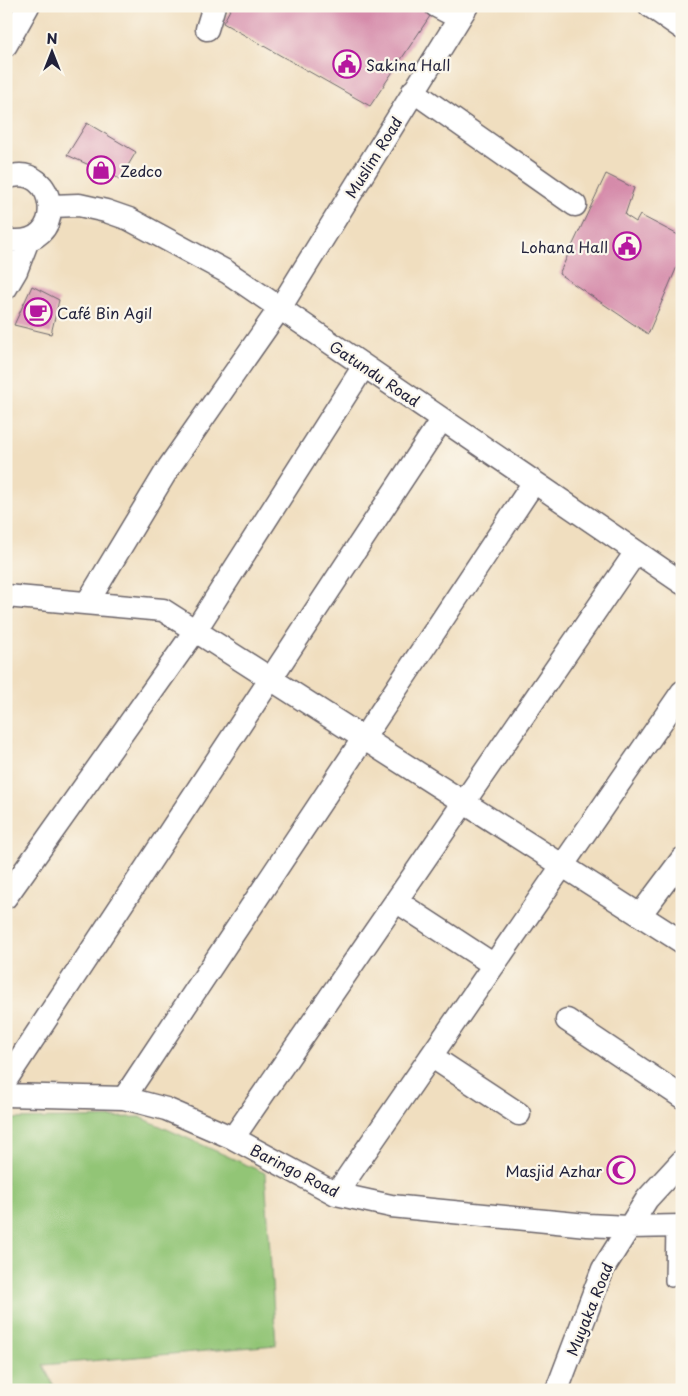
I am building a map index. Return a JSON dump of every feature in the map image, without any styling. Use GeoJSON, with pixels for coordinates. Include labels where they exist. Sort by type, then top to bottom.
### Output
{"type":"FeatureCollection","features":[{"type":"Feature","properties":{"kind":"street"},"geometry":{"type":"LineString","coordinates":[[6,45],[28,6]]}},
{"type":"Feature","properties":{"kind":"street"},"geometry":{"type":"LineString","coordinates":[[207,29],[214,6]]}},
{"type":"Feature","properties":{"kind":"street"},"geometry":{"type":"LineString","coordinates":[[436,6],[463,12]]}},
{"type":"Feature","properties":{"kind":"street"},"geometry":{"type":"LineString","coordinates":[[650,6],[682,28]]}},
{"type":"Feature","properties":{"kind":"street","name":"Muslim Road"},"geometry":{"type":"LineString","coordinates":[[86,603],[169,467],[280,308],[463,12]]}},
{"type":"Feature","properties":{"kind":"street"},"geometry":{"type":"LineString","coordinates":[[414,91],[575,205]]}},
{"type":"Feature","properties":{"kind":"street"},"geometry":{"type":"LineString","coordinates":[[6,178],[22,176],[33,179],[42,186],[48,195],[51,206],[46,227],[38,235],[28,240],[17,242],[6,240]]}},
{"type":"Feature","properties":{"kind":"street","name":"Gatundu Road"},"geometry":{"type":"LineString","coordinates":[[51,206],[80,205],[129,219],[227,272],[682,583]]}},
{"type":"Feature","properties":{"kind":"street"},"geometry":{"type":"LineString","coordinates":[[6,288],[16,271],[28,240]]}},
{"type":"Feature","properties":{"kind":"street"},"geometry":{"type":"LineString","coordinates":[[6,897],[196,631],[364,366]]}},
{"type":"Feature","properties":{"kind":"street"},"geometry":{"type":"LineString","coordinates":[[6,1080],[442,419]]}},
{"type":"Feature","properties":{"kind":"street"},"geometry":{"type":"LineString","coordinates":[[124,1098],[534,482]]}},
{"type":"Feature","properties":{"kind":"street"},"geometry":{"type":"LineString","coordinates":[[233,1138],[636,552]]}},
{"type":"Feature","properties":{"kind":"street"},"geometry":{"type":"LineString","coordinates":[[6,596],[163,610],[682,942]]}},
{"type":"Feature","properties":{"kind":"street"},"geometry":{"type":"LineString","coordinates":[[336,1194],[682,692]]}},
{"type":"Feature","properties":{"kind":"street"},"geometry":{"type":"LineString","coordinates":[[640,915],[682,859]]}},
{"type":"Feature","properties":{"kind":"street"},"geometry":{"type":"LineString","coordinates":[[396,901],[494,964]]}},
{"type":"Feature","properties":{"kind":"street"},"geometry":{"type":"LineString","coordinates":[[566,1020],[682,1097]]}},
{"type":"Feature","properties":{"kind":"street"},"geometry":{"type":"LineString","coordinates":[[431,1056],[519,1114]]}},
{"type":"Feature","properties":{"kind":"street","name":"Baringo Road"},"geometry":{"type":"LineString","coordinates":[[6,1095],[124,1098],[166,1109],[233,1138],[336,1194],[390,1206],[629,1227],[677,1226]]}},
{"type":"Feature","properties":{"kind":"street","name":"Muyaka Road"},"geometry":{"type":"LineString","coordinates":[[558,1390],[602,1269],[647,1199],[682,1161]]}},
{"type":"Feature","properties":{"kind":"lane"},"geometry":{"type":"LineString","coordinates":[[671,1281],[677,1226]]}},
{"type":"Feature","properties":{"kind":"green space"},"geometry":{"type":"Polygon","coordinates":[[[140,1117],[265,1173],[276,1345],[43,1365],[56,1390],[6,1390],[6,1119],[140,1117]]]}},
{"type":"Feature","properties":{"kind":"building","name":"Sakina Hall"},"geometry":{"type":"Polygon","coordinates":[[[232,6],[426,6],[434,10],[370,106],[223,23],[232,6]]]}},
{"type":"Feature","properties":{"kind":"building"},"geometry":{"type":"Polygon","coordinates":[[[87,123],[136,152],[120,179],[67,155],[87,123]]]}},
{"type":"Feature","properties":{"kind":"building","name":"Lohana Hall"},"geometry":{"type":"Polygon","coordinates":[[[606,174],[634,188],[625,215],[636,222],[640,215],[682,237],[682,255],[648,334],[559,274],[606,174]]]}},
{"type":"Feature","properties":{"kind":"building","name":"Café Bin Agil"},"geometry":{"type":"Polygon","coordinates":[[[32,286],[59,300],[51,334],[14,325],[32,286]]]}},
{"type":"Feature","properties":{"kind":"place","name":"Sakina Hall"},"geometry":{"type":"Point","coordinates":[347,64]}},
{"type":"Feature","properties":{"kind":"place","name":"Zedco"},"geometry":{"type":"Point","coordinates":[101,170]}},
{"type":"Feature","properties":{"kind":"place","name":"Lohana Hall"},"geometry":{"type":"Point","coordinates":[627,246]}},
{"type":"Feature","properties":{"kind":"place","name":"Café Bin Agil"},"geometry":{"type":"Point","coordinates":[38,312]}},
{"type":"Feature","properties":{"kind":"place","name":"Masjid Azhar"},"geometry":{"type":"Point","coordinates":[621,1170]}}]}
